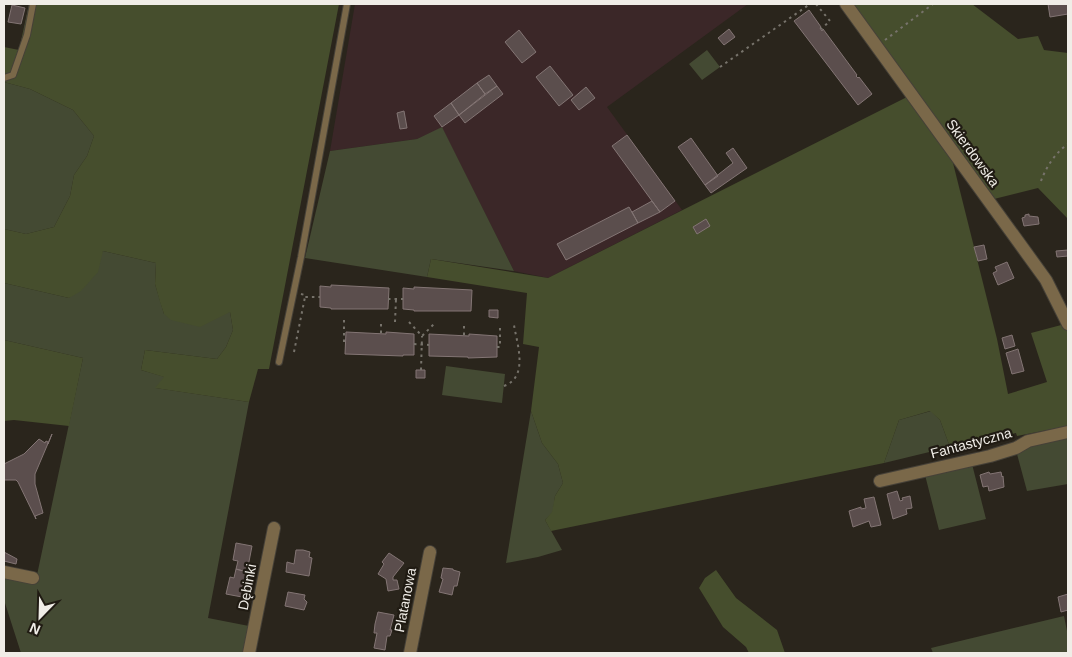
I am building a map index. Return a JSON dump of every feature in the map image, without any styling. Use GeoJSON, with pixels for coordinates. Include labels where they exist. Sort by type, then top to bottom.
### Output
{"type":"FeatureCollection","features":[{"type":"Feature","properties":{"kind":"street","name":"Skierdowska"},"geometry":{"type":"LineString","coordinates":[[846,4],[1046,280],[1068,324]]}},
{"type":"Feature","properties":{"kind":"street","name":"Fantastyczna"},"geometry":{"type":"LineString","coordinates":[[880,481],[990,456],[1016,448],[1028,441],[1068,432]]}},
{"type":"Feature","properties":{"kind":"street","name":"Dębinki"},"geometry":{"type":"LineString","coordinates":[[249,653],[274,528]]}},
{"type":"Feature","properties":{"kind":"street","name":"Platanowa"},"geometry":{"type":"LineString","coordinates":[[410,653],[430,552]]}},
{"type":"Feature","properties":{"kind":"street"},"geometry":{"type":"LineString","coordinates":[[4,572],[33,578]]}},
{"type":"Feature","properties":{"kind":"lane"},"geometry":{"type":"LineString","coordinates":[[4,78],[13,75],[20,58],[33,4]]}},
{"type":"Feature","properties":{"kind":"lane"},"geometry":{"type":"LineString","coordinates":[[279,362],[347,4]]}},
{"type":"Feature","properties":{"kind":"path"},"geometry":{"type":"LineString","coordinates":[[720,67],[810,4]]}},
{"type":"Feature","properties":{"kind":"path"},"geometry":{"type":"LineString","coordinates":[[816,4],[830,21],[820,29]]}},
{"type":"Feature","properties":{"kind":"path"},"geometry":{"type":"LineString","coordinates":[[877,46],[933,4]]}},
{"type":"Feature","properties":{"kind":"path"},"geometry":{"type":"LineString","coordinates":[[1041,181],[1044,171],[1062,148],[1068,144]]}},
{"type":"Feature","properties":{"kind":"path"},"geometry":{"type":"LineString","coordinates":[[293,293],[305,295],[305,297],[320,297]]}},
{"type":"Feature","properties":{"kind":"path"},"geometry":{"type":"LineString","coordinates":[[294,352],[305,297]]}},
{"type":"Feature","properties":{"kind":"path"},"geometry":{"type":"LineString","coordinates":[[388,299],[403,299]]}},
{"type":"Feature","properties":{"kind":"path"},"geometry":{"type":"LineString","coordinates":[[395,322],[396,299]]}},
{"type":"Feature","properties":{"kind":"path"},"geometry":{"type":"LineString","coordinates":[[344,320],[344,343],[346,343]]}},
{"type":"Feature","properties":{"kind":"path"},"geometry":{"type":"LineString","coordinates":[[381,321],[381,333]]}},
{"type":"Feature","properties":{"kind":"path"},"geometry":{"type":"LineString","coordinates":[[409,322],[422,336]]}},
{"type":"Feature","properties":{"kind":"path"},"geometry":{"type":"LineString","coordinates":[[421,370],[422,336],[434,323]]}},
{"type":"Feature","properties":{"kind":"path"},"geometry":{"type":"LineString","coordinates":[[464,323],[464,336]]}},
{"type":"Feature","properties":{"kind":"path"},"geometry":{"type":"LineString","coordinates":[[497,347],[500,347],[500,324]]}},
{"type":"Feature","properties":{"kind":"path"},"geometry":{"type":"LineString","coordinates":[[504,386],[510,384],[517,375],[520,358],[514,325]]}},
{"type":"Feature","properties":{"kind":"path"},"geometry":{"type":"LineString","coordinates":[[414,344],[429,345]]}},
{"type":"Feature","properties":{"kind":"shaded area"},"geometry":{"type":"Polygon","coordinates":[[[355,4],[748,4],[607,107],[682,210],[548,278],[514,271],[442,128],[417,139],[330,151],[355,4]]]}},
{"type":"Feature","properties":{"kind":"green space"},"geometry":{"type":"Polygon","coordinates":[[[29,4],[339,4],[269,369],[258,369],[249,402],[155,388],[164,377],[141,370],[145,350],[217,359],[226,347],[233,330],[230,312],[200,327],[171,320],[164,314],[155,284],[156,263],[103,251],[98,272],[81,291],[69,298],[4,283],[4,229],[26,234],[54,227],[70,196],[74,175],[87,156],[94,136],[73,110],[30,89],[4,82],[4,47],[19,50],[29,4]]]}},
{"type":"Feature","properties":{"kind":"green space"},"geometry":{"type":"Polygon","coordinates":[[[851,4],[972,4],[1018,39],[1038,36],[1044,50],[1068,53],[1068,219],[1038,188],[994,199],[851,4]]]}},
{"type":"Feature","properties":{"kind":"green space"},"geometry":{"type":"Polygon","coordinates":[[[707,50],[720,67],[702,80],[689,64],[707,50]]]}},
{"type":"Feature","properties":{"kind":"green space"},"geometry":{"type":"Polygon","coordinates":[[[4,82],[30,89],[73,110],[94,136],[87,156],[74,175],[70,196],[54,227],[26,234],[4,229],[4,82]]]}},
{"type":"Feature","properties":{"kind":"green space"},"geometry":{"type":"Polygon","coordinates":[[[907,97],[951,155],[997,339],[1008,394],[1047,382],[1031,333],[1065,324],[1068,331],[1068,426],[1017,436],[1016,433],[950,447],[940,420],[930,411],[899,420],[884,463],[551,531],[545,520],[552,512],[555,496],[563,483],[558,464],[542,443],[531,411],[539,347],[523,344],[527,293],[427,277],[431,259],[548,278],[907,97]]]}},
{"type":"Feature","properties":{"kind":"green space"},"geometry":{"type":"Polygon","coordinates":[[[442,127],[514,271],[431,259],[427,277],[305,258],[330,151],[417,139],[442,127]]]}},
{"type":"Feature","properties":{"kind":"green space"},"geometry":{"type":"Polygon","coordinates":[[[103,251],[156,263],[155,284],[164,314],[230,312],[233,330],[226,347],[217,359],[145,350],[141,370],[165,377],[156,388],[249,402],[208,618],[249,626],[244,653],[21,653],[4,600],[4,576],[37,575],[83,358],[4,340],[4,283],[69,298],[103,251]]]}},
{"type":"Feature","properties":{"kind":"green space"},"geometry":{"type":"Polygon","coordinates":[[[4,340],[83,358],[69,426],[14,420],[4,421],[4,340]]]}},
{"type":"Feature","properties":{"kind":"green space"},"geometry":{"type":"Polygon","coordinates":[[[446,366],[505,374],[502,403],[442,395],[446,366]]]}},
{"type":"Feature","properties":{"kind":"green space"},"geometry":{"type":"Polygon","coordinates":[[[531,411],[542,443],[558,464],[563,483],[555,496],[553,512],[545,520],[562,550],[506,563],[531,411]]]}},
{"type":"Feature","properties":{"kind":"green space"},"geometry":{"type":"Polygon","coordinates":[[[931,411],[940,420],[950,447],[884,463],[899,420],[931,411]]]}},
{"type":"Feature","properties":{"kind":"green space"},"geometry":{"type":"Polygon","coordinates":[[[1068,437],[1068,484],[1027,491],[1017,454],[1032,444],[1068,437]]]}},
{"type":"Feature","properties":{"kind":"green space"},"geometry":{"type":"Polygon","coordinates":[[[972,464],[986,519],[939,530],[925,475],[972,464]]]}},
{"type":"Feature","properties":{"kind":"green space"},"geometry":{"type":"Polygon","coordinates":[[[716,570],[736,598],[777,630],[785,653],[749,653],[746,647],[723,627],[699,588],[705,578],[716,570]]]}},
{"type":"Feature","properties":{"kind":"green space"},"geometry":{"type":"Polygon","coordinates":[[[1064,616],[1068,636],[1068,653],[933,653],[931,648],[1064,616]]]}},
{"type":"Feature","properties":{"kind":"building"},"geometry":{"type":"Polygon","coordinates":[[[1048,4],[1068,4],[1068,14],[1050,17],[1048,4]]]}},
{"type":"Feature","properties":{"kind":"building"},"geometry":{"type":"Polygon","coordinates":[[[12,5],[25,8],[21,24],[8,22],[12,5]]]}},
{"type":"Feature","properties":{"kind":"building"},"geometry":{"type":"Polygon","coordinates":[[[809,10],[822,31],[823,29],[856,76],[859,77],[872,94],[858,105],[794,21],[809,10]]]}},
{"type":"Feature","properties":{"kind":"building"},"geometry":{"type":"Polygon","coordinates":[[[729,29],[735,37],[724,45],[718,38],[729,29]]]}},
{"type":"Feature","properties":{"kind":"building"},"geometry":{"type":"Polygon","coordinates":[[[519,30],[536,52],[522,63],[505,42],[519,30]]]}},
{"type":"Feature","properties":{"kind":"building"},"geometry":{"type":"Polygon","coordinates":[[[550,66],[573,95],[559,106],[536,77],[550,66]]]}},
{"type":"Feature","properties":{"kind":"building"},"geometry":{"type":"Polygon","coordinates":[[[489,75],[497,86],[485,94],[477,83],[489,75]]]}},
{"type":"Feature","properties":{"kind":"building"},"geometry":{"type":"Polygon","coordinates":[[[477,83],[485,94],[459,115],[451,103],[477,83]]]}},
{"type":"Feature","properties":{"kind":"building"},"geometry":{"type":"Polygon","coordinates":[[[497,86],[503,94],[465,123],[459,115],[497,86]]]}},
{"type":"Feature","properties":{"kind":"building"},"geometry":{"type":"Polygon","coordinates":[[[586,87],[595,98],[579,110],[571,100],[586,87]]]}},
{"type":"Feature","properties":{"kind":"building"},"geometry":{"type":"Polygon","coordinates":[[[451,103],[459,115],[442,127],[434,116],[451,103]]]}},
{"type":"Feature","properties":{"kind":"building"},"geometry":{"type":"Polygon","coordinates":[[[404,111],[407,128],[400,129],[397,113],[404,111]]]}},
{"type":"Feature","properties":{"kind":"building"},"geometry":{"type":"Polygon","coordinates":[[[627,135],[675,201],[660,212],[612,146],[627,135]]]}},
{"type":"Feature","properties":{"kind":"building"},"geometry":{"type":"Polygon","coordinates":[[[691,138],[718,176],[705,185],[678,147],[691,138]]]}},
{"type":"Feature","properties":{"kind":"building"},"geometry":{"type":"Polygon","coordinates":[[[733,148],[747,168],[711,193],[705,185],[733,163],[726,153],[733,148]]]}},
{"type":"Feature","properties":{"kind":"building"},"geometry":{"type":"Polygon","coordinates":[[[652,201],[660,212],[638,223],[632,212],[652,201]]]}},
{"type":"Feature","properties":{"kind":"building"},"geometry":{"type":"Polygon","coordinates":[[[629,207],[638,223],[566,260],[557,244],[629,207]]]}},
{"type":"Feature","properties":{"kind":"building"},"geometry":{"type":"Polygon","coordinates":[[[1029,214],[1029,216],[1038,217],[1039,224],[1024,226],[1022,218],[1029,214]]]}},
{"type":"Feature","properties":{"kind":"building"},"geometry":{"type":"Polygon","coordinates":[[[706,219],[710,226],[697,234],[693,227],[706,219]]]}},
{"type":"Feature","properties":{"kind":"building"},"geometry":{"type":"Polygon","coordinates":[[[984,245],[987,259],[978,261],[974,247],[984,245]]]}},
{"type":"Feature","properties":{"kind":"building"},"geometry":{"type":"Polygon","coordinates":[[[1068,250],[1068,256],[1057,257],[1056,251],[1068,250]]]}},
{"type":"Feature","properties":{"kind":"building"},"geometry":{"type":"Polygon","coordinates":[[[1007,262],[1014,278],[998,285],[993,273],[997,271],[995,267],[1007,262]]]}},
{"type":"Feature","properties":{"kind":"building"},"geometry":{"type":"Polygon","coordinates":[[[331,285],[389,288],[388,309],[331,309],[320,307],[320,286],[331,287],[331,285]]]}},
{"type":"Feature","properties":{"kind":"building"},"geometry":{"type":"Polygon","coordinates":[[[414,287],[472,290],[471,311],[414,311],[403,309],[403,288],[414,289],[414,287]]]}},
{"type":"Feature","properties":{"kind":"building"},"geometry":{"type":"Polygon","coordinates":[[[489,310],[498,310],[498,318],[489,317],[489,310]]]}},
{"type":"Feature","properties":{"kind":"building"},"geometry":{"type":"Polygon","coordinates":[[[346,332],[414,334],[414,355],[345,354],[346,332]]]}},
{"type":"Feature","properties":{"kind":"building"},"geometry":{"type":"Polygon","coordinates":[[[429,334],[497,336],[497,357],[429,356],[429,334]]]}},
{"type":"Feature","properties":{"kind":"building"},"geometry":{"type":"Polygon","coordinates":[[[1012,335],[1015,346],[1005,349],[1002,338],[1012,335]]]}},
{"type":"Feature","properties":{"kind":"building"},"geometry":{"type":"Polygon","coordinates":[[[1018,349],[1024,371],[1012,374],[1006,353],[1018,349]]]}},
{"type":"Feature","properties":{"kind":"building"},"geometry":{"type":"Polygon","coordinates":[[[416,370],[425,370],[425,378],[416,378],[416,370]]]}},
{"type":"Feature","properties":{"kind":"building"},"geometry":{"type":"Polygon","coordinates":[[[39,439],[48,443],[35,474],[35,484],[43,513],[35,516],[36,519],[18,482],[16,480],[4,480],[4,464],[24,454],[39,439]]]}},
{"type":"Feature","properties":{"kind":"building"},"geometry":{"type":"Polygon","coordinates":[[[989,472],[990,474],[1001,472],[1004,487],[989,491],[988,486],[983,487],[980,475],[989,472]]]}},
{"type":"Feature","properties":{"kind":"building"},"geometry":{"type":"Polygon","coordinates":[[[897,491],[900,501],[903,500],[902,498],[910,496],[912,508],[906,509],[907,514],[893,519],[887,494],[897,491]]]}},
{"type":"Feature","properties":{"kind":"building"},"geometry":{"type":"Polygon","coordinates":[[[874,497],[881,525],[871,527],[869,521],[853,527],[849,511],[861,507],[861,509],[866,508],[864,499],[874,497]]]}},
{"type":"Feature","properties":{"kind":"building"},"geometry":{"type":"Polygon","coordinates":[[[236,543],[252,546],[247,572],[236,569],[238,561],[233,560],[236,543]]]}},
{"type":"Feature","properties":{"kind":"building"},"geometry":{"type":"Polygon","coordinates":[[[296,550],[310,552],[309,557],[312,558],[309,576],[286,572],[287,562],[294,564],[296,550]]]}},
{"type":"Feature","properties":{"kind":"building"},"geometry":{"type":"Polygon","coordinates":[[[4,552],[17,559],[16,564],[4,561],[4,552]]]}},
{"type":"Feature","properties":{"kind":"building"},"geometry":{"type":"Polygon","coordinates":[[[389,553],[404,563],[393,577],[393,580],[397,580],[399,589],[388,591],[386,579],[378,574],[384,564],[382,562],[389,553]]]}},
{"type":"Feature","properties":{"kind":"building"},"geometry":{"type":"Polygon","coordinates":[[[443,568],[460,572],[457,586],[454,586],[452,595],[439,592],[443,579],[441,578],[443,568]]]}},
{"type":"Feature","properties":{"kind":"building"},"geometry":{"type":"Polygon","coordinates":[[[236,569],[247,572],[242,597],[226,594],[230,577],[234,578],[236,569]]]}},
{"type":"Feature","properties":{"kind":"building"},"geometry":{"type":"Polygon","coordinates":[[[288,592],[305,595],[304,599],[307,602],[304,610],[285,606],[288,592]]]}},
{"type":"Feature","properties":{"kind":"building"},"geometry":{"type":"Polygon","coordinates":[[[1068,594],[1068,610],[1061,612],[1058,597],[1068,594]]]}},
{"type":"Feature","properties":{"kind":"building"},"geometry":{"type":"Polygon","coordinates":[[[378,612],[394,615],[390,630],[392,630],[390,636],[387,636],[385,650],[374,648],[377,633],[374,633],[375,624],[378,612]]]}}]}
